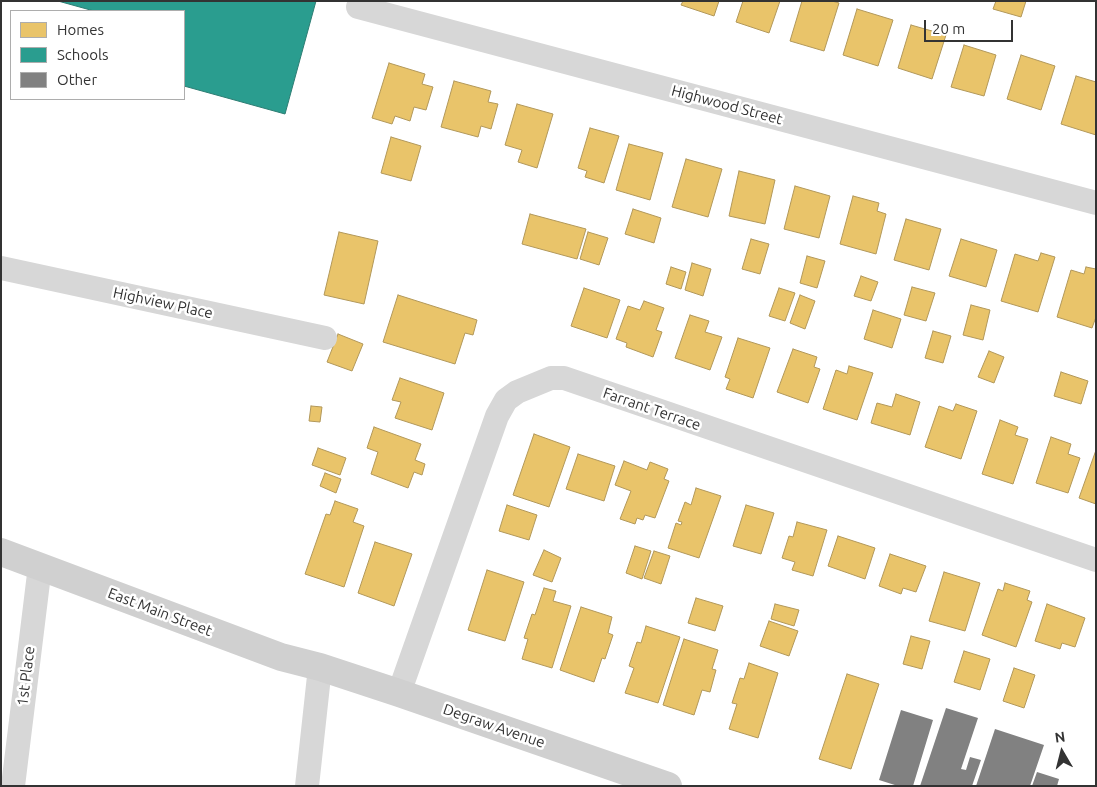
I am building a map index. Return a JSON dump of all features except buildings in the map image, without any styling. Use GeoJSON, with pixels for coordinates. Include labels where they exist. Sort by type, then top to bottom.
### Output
{"type":"FeatureCollection","features":[{"type":"Feature","properties":{"kind":"main road","name":"East Main Street"},"geometry":{"type":"LineString","coordinates":[[1,552],[281,657],[320,667]]}},
{"type":"Feature","properties":{"kind":"main road","name":"Degraw Avenue"},"geometry":{"type":"LineString","coordinates":[[320,667],[398,693],[624,778],[668,786]]}},
{"type":"Feature","properties":{"kind":"street","name":"Highwood Street"},"geometry":{"type":"LineString","coordinates":[[358,7],[1096,203]]}},
{"type":"Feature","properties":{"kind":"street","name":"Highview Place"},"geometry":{"type":"LineString","coordinates":[[1,268],[325,338]]}},
{"type":"Feature","properties":{"kind":"street","name":"Farrant Terrace"},"geometry":{"type":"LineString","coordinates":[[398,693],[497,416],[506,400],[517,392],[551,378],[564,378],[1096,560]]}},
{"type":"Feature","properties":{"kind":"street","name":"1st Place"},"geometry":{"type":"LineString","coordinates":[[13,786],[40,566]]}},
{"type":"Feature","properties":{"kind":"street"},"geometry":{"type":"LineString","coordinates":[[307,786],[320,667]]}}]}
